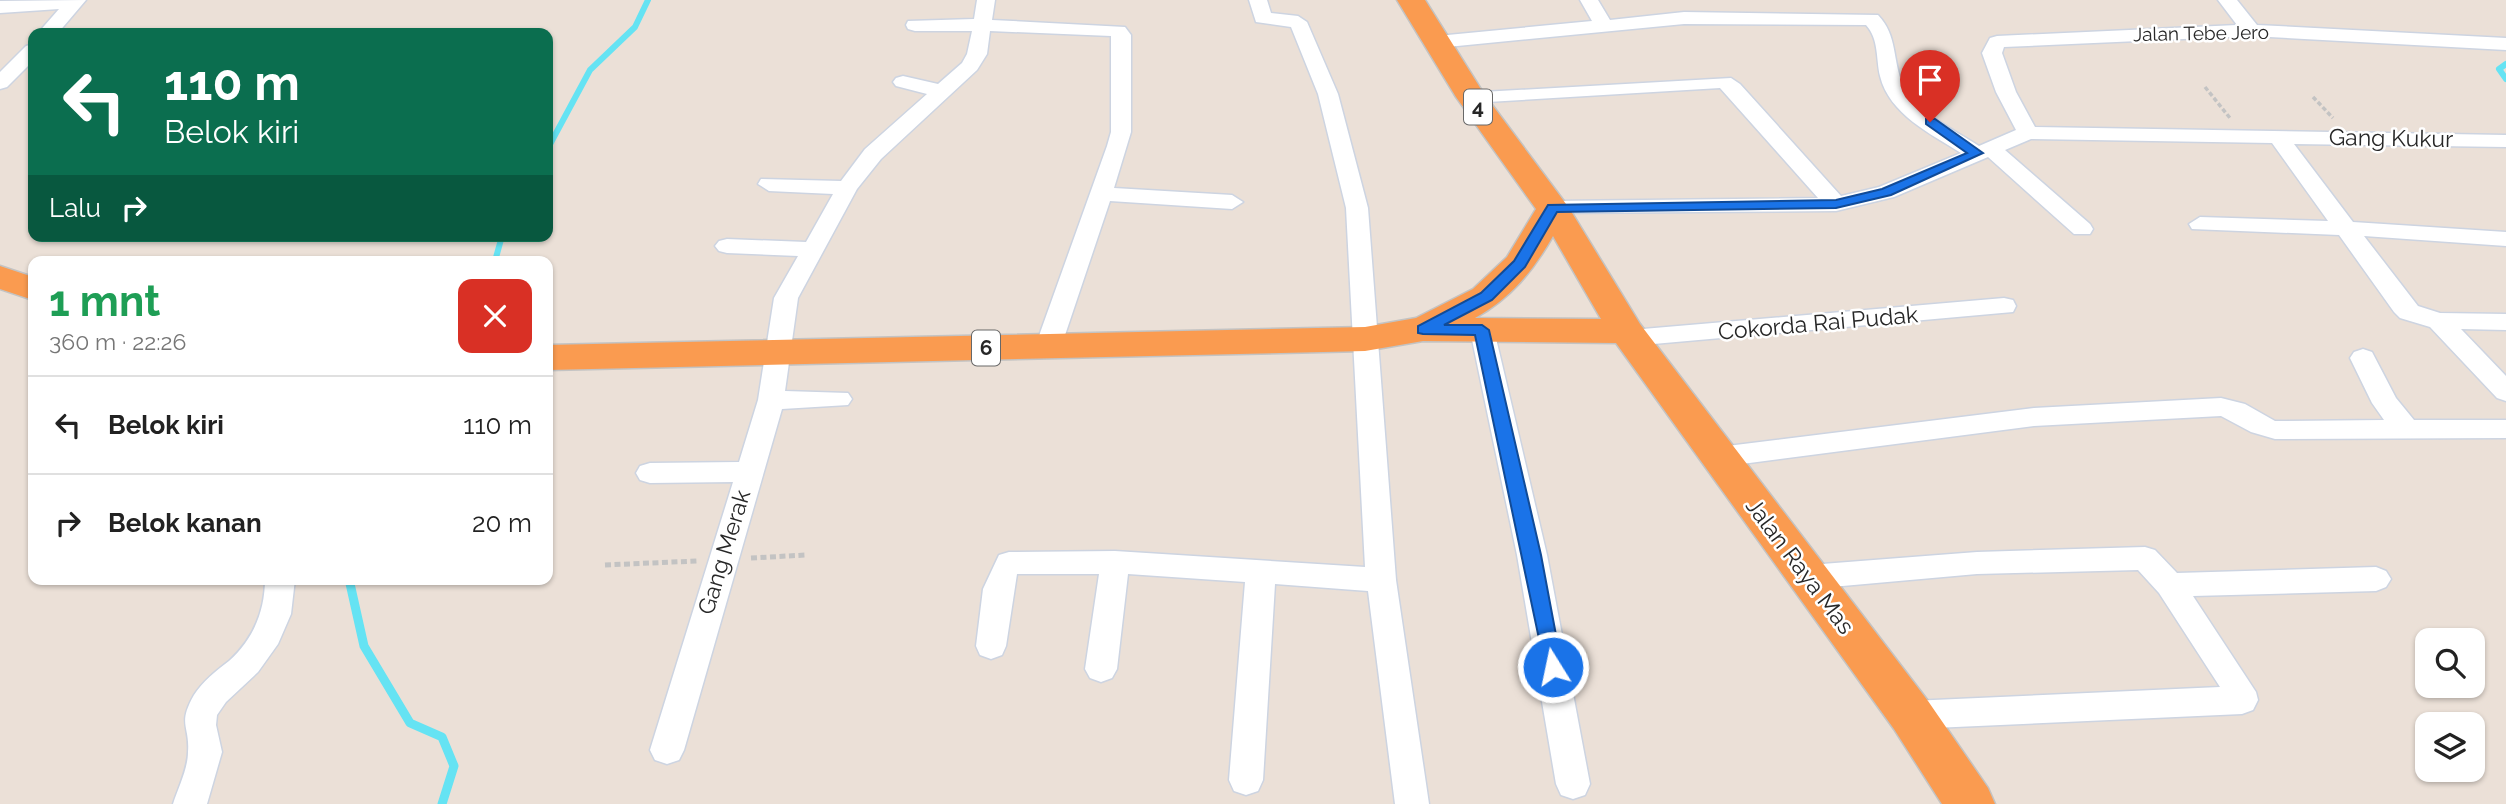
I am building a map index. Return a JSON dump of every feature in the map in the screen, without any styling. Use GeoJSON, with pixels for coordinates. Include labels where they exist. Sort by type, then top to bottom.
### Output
{"type":"FeatureCollection","features":[{"type":"Feature","properties":{"kind":"highway","name":"4"},"geometry":{"type":"LineString","coordinates":[[1417,1],[1437,42],[1471,97],[1553,208],[1629,334]]}},
{"type":"Feature","properties":{"kind":"highway","name":"6"},"geometry":{"type":"LineString","coordinates":[[1423,329],[1486,297],[1520,264],[1553,208]]}},
{"type":"Feature","properties":{"kind":"highway"},"geometry":{"type":"LineString","coordinates":[[0,277],[28,287]]}},
{"type":"Feature","properties":{"kind":"highway","name":"6"},"geometry":{"type":"LineString","coordinates":[[553,358],[1365,339],[1423,329],[1629,334]]}},
{"type":"Feature","properties":{"kind":"highway","name":"Jalan Raya Mas"},"geometry":{"type":"LineString","coordinates":[[1629,334],[1911,715],[1970,804]]}},
{"type":"Feature","properties":{"kind":"street","name":"Gang Merak"},"geometry":{"type":"LineString","coordinates":[[667,750],[771,400],[786,298],[847,188],[873,154],[974,60],[986,0]]}},
{"type":"Feature","properties":{"kind":"street"},"geometry":{"type":"LineString","coordinates":[[1258,0],[1263,18],[1298,22],[1328,94],[1357,208],[1381,580],[1412,804]]}},
{"type":"Feature","properties":{"kind":"street"},"geometry":{"type":"LineString","coordinates":[[1589,0],[1603,24]]}},
{"type":"Feature","properties":{"kind":"street"},"geometry":{"type":"LineString","coordinates":[[1787,0],[1799,16]]}},
{"type":"Feature","properties":{"kind":"street"},"geometry":{"type":"LineString","coordinates":[[2227,0],[2251,30]]}},
{"type":"Feature","properties":{"kind":"street"},"geometry":{"type":"LineString","coordinates":[[0,6],[77,1]]}},
{"type":"Feature","properties":{"kind":"street"},"geometry":{"type":"LineString","coordinates":[[53,28],[77,1]]}},
{"type":"Feature","properties":{"kind":"street"},"geometry":{"type":"LineString","coordinates":[[1437,42],[1684,18],[1799,16],[1871,19],[1879,25],[1883,34],[1892,84],[1908,106],[2002,143],[2024,175],[2082,229]]}},
{"type":"Feature","properties":{"kind":"street"},"geometry":{"type":"LineString","coordinates":[[915,25],[982,25],[1120,33],[1121,132],[1048,347]]}},
{"type":"Feature","properties":{"kind":"street","name":"Jalan Tebe Jero"},"geometry":{"type":"LineString","coordinates":[[2002,143],[2006,92],[1992,53],[1997,42],[2251,30],[2506,44]]}},
{"type":"Feature","properties":{"kind":"street"},"geometry":{"type":"LineString","coordinates":[[0,55],[28,52]]}},
{"type":"Feature","properties":{"kind":"street"},"geometry":{"type":"LineString","coordinates":[[0,83],[28,55]]}},
{"type":"Feature","properties":{"kind":"street"},"geometry":{"type":"LineString","coordinates":[[903,82],[941,91]]}},
{"type":"Feature","properties":{"kind":"street"},"geometry":{"type":"LineString","coordinates":[[1471,97],[1724,82],[1836,204]]}},
{"type":"Feature","properties":{"kind":"street","name":"Gang Kukur"},"geometry":{"type":"LineString","coordinates":[[2002,143],[2244,135],[2506,141]]}},
{"type":"Feature","properties":{"kind":"street"},"geometry":{"type":"LineString","coordinates":[[2277,135],[2409,312],[2439,321],[2506,322]]}},
{"type":"Feature","properties":{"kind":"street"},"geometry":{"type":"LineString","coordinates":[[1553,208],[1836,204],[1886,192],[2002,143]]}},
{"type":"Feature","properties":{"kind":"street"},"geometry":{"type":"LineString","coordinates":[[769,184],[847,188]]}},
{"type":"Feature","properties":{"kind":"street"},"geometry":{"type":"LineString","coordinates":[[1099,194],[1232,202]]}},
{"type":"Feature","properties":{"kind":"street"},"geometry":{"type":"LineString","coordinates":[[2200,224],[2344,228],[2506,239]]}},
{"type":"Feature","properties":{"kind":"street"},"geometry":{"type":"LineString","coordinates":[[727,246],[812,249]]}},
{"type":"Feature","properties":{"kind":"street","name":"Cokorda Rai Pudak"},"geometry":{"type":"LineString","coordinates":[[1629,334],[2004,306]]}},
{"type":"Feature","properties":{"kind":"street"},"geometry":{"type":"LineString","coordinates":[[2439,321],[2506,392]]}},
{"type":"Feature","properties":{"kind":"street"},"geometry":{"type":"LineString","coordinates":[[1482,330],[1532,555],[1573,784]]}},
{"type":"Feature","properties":{"kind":"street"},"geometry":{"type":"LineString","coordinates":[[2363,358],[2385,403],[2406,429]]}},
{"type":"Feature","properties":{"kind":"street"},"geometry":{"type":"LineString","coordinates":[[771,400],[839,400]]}},
{"type":"Feature","properties":{"kind":"street"},"geometry":{"type":"LineString","coordinates":[[1719,457],[2034,417],[2221,407],[2241,411],[2260,427],[2275,430],[2506,429]]}},
{"type":"Feature","properties":{"kind":"street"},"geometry":{"type":"LineString","coordinates":[[650,473],[748,472]]}},
{"type":"Feature","properties":{"kind":"street"},"geometry":{"type":"LineString","coordinates":[[1809,577],[1977,563],[2145,558],[2170,585],[2240,692],[2242,700],[1911,715]]}},
{"type":"Feature","properties":{"kind":"street"},"geometry":{"type":"LineString","coordinates":[[991,646],[1002,568],[1009,563],[1115,562],[1381,580]]}},
{"type":"Feature","properties":{"kind":"street"},"geometry":{"type":"LineString","coordinates":[[1101,669],[1115,562]]}},
{"type":"Feature","properties":{"kind":"street"},"geometry":{"type":"LineString","coordinates":[[1246,780],[1261,571]]}},
{"type":"Feature","properties":{"kind":"street"},"geometry":{"type":"LineString","coordinates":[[2170,585],[2376,579]]}},
{"type":"Feature","properties":{"kind":"street"},"geometry":{"type":"LineString","coordinates":[[190,804],[205,750],[198,729],[200,716],[213,693],[247,663],[262,643],[273,624],[280,585]]}},
{"type":"Feature","properties":{"kind":"path"},"geometry":{"type":"LineString","coordinates":[[2205,87],[2244,135]]}},
{"type":"Feature","properties":{"kind":"waterway"},"geometry":{"type":"LineString","coordinates":[[553,139],[590,70],[635,27],[648,0]]}},
{"type":"Feature","properties":{"kind":"waterway"},"geometry":{"type":"LineString","coordinates":[[2506,64],[2499,69],[2506,79]]}},
{"type":"Feature","properties":{"kind":"waterway"},"geometry":{"type":"LineString","coordinates":[[496,256],[500,242]]}},
{"type":"Feature","properties":{"kind":"waterway"},"geometry":{"type":"LineString","coordinates":[[350,585],[364,646],[410,723],[442,737],[454,766],[442,804]]}},
{"type":"Feature","properties":{"kind":"route"},"geometry":{"type":"LineString","coordinates":[[1553,667],[1532,555],[1517,498],[1482,330],[1423,329],[1486,297],[1520,264],[1553,208],[1836,204],[1886,192],[1976,153],[1930,122]]}}]}
